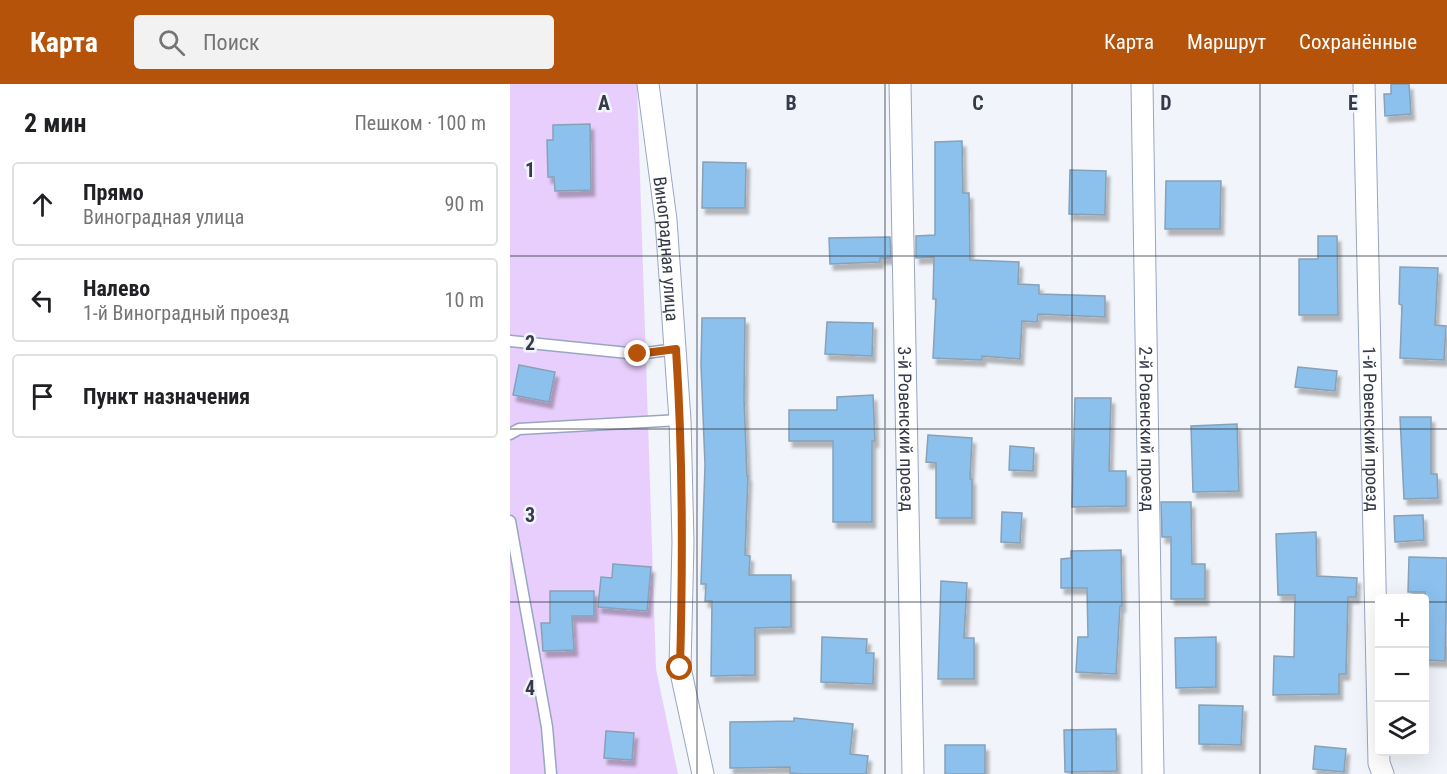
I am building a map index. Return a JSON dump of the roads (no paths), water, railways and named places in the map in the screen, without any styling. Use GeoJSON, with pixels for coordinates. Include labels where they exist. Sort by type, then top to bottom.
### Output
{"type":"FeatureCollection","features":[{"type":"Feature","properties":{"kind":"street","name":"Виноградная улица"},"geometry":{"type":"LineString","coordinates":[[648,84],[666,220],[680,420],[683,542],[680,668],[703,774]]}},
{"type":"Feature","properties":{"kind":"street","name":"3-й Ровенский проезд"},"geometry":{"type":"LineString","coordinates":[[900,84],[913,774]]}},
{"type":"Feature","properties":{"kind":"street","name":"2-й Ровенский проезд"},"geometry":{"type":"LineString","coordinates":[[1142,84],[1154,774]]}},
{"type":"Feature","properties":{"kind":"street","name":"1-й Ровенский проезд"},"geometry":{"type":"LineString","coordinates":[[1364,84],[1379,763],[1383,774]]}},
{"type":"Feature","properties":{"kind":"lane"},"geometry":{"type":"LineString","coordinates":[[510,341],[638,354],[676,349]]}},
{"type":"Feature","properties":{"kind":"lane"},"geometry":{"type":"LineString","coordinates":[[510,434],[519,429],[680,420]]}},
{"type":"Feature","properties":{"kind":"lane"},"geometry":{"type":"LineString","coordinates":[[510,521],[547,727],[551,774]]}}]}
